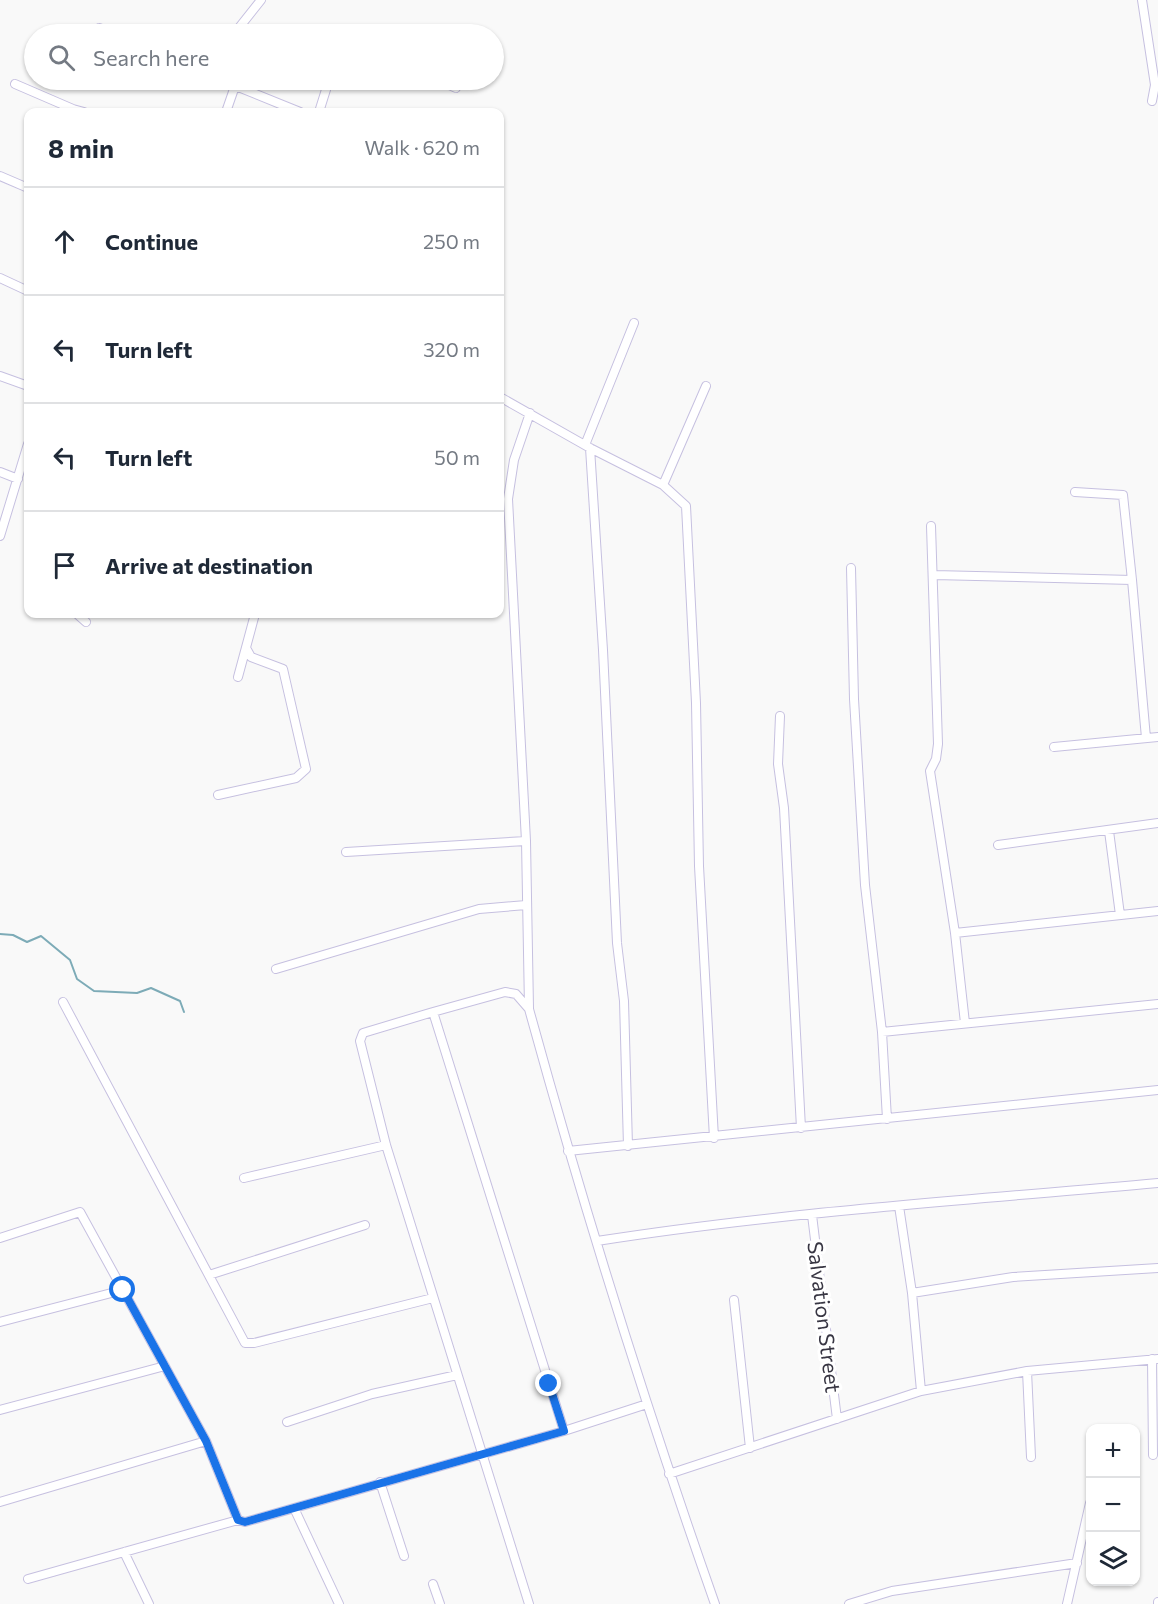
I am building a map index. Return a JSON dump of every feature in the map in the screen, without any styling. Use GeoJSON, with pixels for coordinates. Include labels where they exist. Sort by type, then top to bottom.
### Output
{"type":"FeatureCollection","features":[{"type":"Feature","properties":{"kind":"street"},"geometry":{"type":"LineString","coordinates":[[242,24],[261,0]]}},
{"type":"Feature","properties":{"kind":"street"},"geometry":{"type":"LineString","coordinates":[[1142,0],[1155,85],[1152,100]]}},
{"type":"Feature","properties":{"kind":"street"},"geometry":{"type":"LineString","coordinates":[[15,84],[24,88]]}},
{"type":"Feature","properties":{"kind":"street"},"geometry":{"type":"LineString","coordinates":[[28,90],[66,108]]}},
{"type":"Feature","properties":{"kind":"street"},"geometry":{"type":"LineString","coordinates":[[227,108],[234,90]]}},
{"type":"Feature","properties":{"kind":"street"},"geometry":{"type":"LineString","coordinates":[[245,90],[290,108]]}},
{"type":"Feature","properties":{"kind":"street"},"geometry":{"type":"LineString","coordinates":[[319,108],[326,90]]}},
{"type":"Feature","properties":{"kind":"street"},"geometry":{"type":"LineString","coordinates":[[0,176],[24,186]]}},
{"type":"Feature","properties":{"kind":"street"},"geometry":{"type":"LineString","coordinates":[[0,278],[24,289]]}},
{"type":"Feature","properties":{"kind":"street"},"geometry":{"type":"LineString","coordinates":[[628,1146],[625,1022],[617,943],[603,650],[587,446],[634,323]]}},
{"type":"Feature","properties":{"kind":"street"},"geometry":{"type":"LineString","coordinates":[[0,376],[24,385]]}},
{"type":"Feature","properties":{"kind":"street"},"geometry":{"type":"LineString","coordinates":[[663,485],[706,386]]}},
{"type":"Feature","properties":{"kind":"street"},"geometry":{"type":"LineString","coordinates":[[504,399],[663,485],[686,506],[696,703],[699,866],[714,1138]]}},
{"type":"Feature","properties":{"kind":"street"},"geometry":{"type":"LineString","coordinates":[[530,413],[514,460],[508,499],[526,841],[529,1009],[568,1151],[647,1404],[715,1604]]}},
{"type":"Feature","properties":{"kind":"street"},"geometry":{"type":"LineString","coordinates":[[0,536],[24,458]]}},
{"type":"Feature","properties":{"kind":"street"},"geometry":{"type":"LineString","coordinates":[[0,472],[18,479]]}},
{"type":"Feature","properties":{"kind":"street"},"geometry":{"type":"LineString","coordinates":[[1075,492],[1123,495],[1146,738]]}},
{"type":"Feature","properties":{"kind":"street"},"geometry":{"type":"LineString","coordinates":[[931,526],[938,744],[936,759],[930,771],[955,933],[965,1023]]}},
{"type":"Feature","properties":{"kind":"street"},"geometry":{"type":"LineString","coordinates":[[850,568],[854,699],[865,885],[882,1032],[887,1119]]}},
{"type":"Feature","properties":{"kind":"street"},"geometry":{"type":"LineString","coordinates":[[934,575],[1132,580]]}},
{"type":"Feature","properties":{"kind":"street"},"geometry":{"type":"LineString","coordinates":[[82,618],[86,622]]}},
{"type":"Feature","properties":{"kind":"street"},"geometry":{"type":"LineString","coordinates":[[238,677],[254,618]]}},
{"type":"Feature","properties":{"kind":"street"},"geometry":{"type":"LineString","coordinates":[[218,795],[296,778],[306,769],[283,669],[251,657],[246,648]]}},
{"type":"Feature","properties":{"kind":"street"},"geometry":{"type":"LineString","coordinates":[[780,716],[778,764],[788,875],[801,1128]]}},
{"type":"Feature","properties":{"kind":"street"},"geometry":{"type":"LineString","coordinates":[[1054,747],[1158,737]]}},
{"type":"Feature","properties":{"kind":"street"},"geometry":{"type":"LineString","coordinates":[[998,845],[1158,823]]}},
{"type":"Feature","properties":{"kind":"street"},"geometry":{"type":"LineString","coordinates":[[1109,831],[1120,915]]}},
{"type":"Feature","properties":{"kind":"street"},"geometry":{"type":"LineString","coordinates":[[346,852],[526,841]]}},
{"type":"Feature","properties":{"kind":"street"},"geometry":{"type":"LineString","coordinates":[[276,969],[479,909],[526,905]]}},
{"type":"Feature","properties":{"kind":"street"},"geometry":{"type":"LineString","coordinates":[[955,933],[1158,911]]}},
{"type":"Feature","properties":{"kind":"street"},"geometry":{"type":"LineString","coordinates":[[529,1009],[516,994],[505,992],[363,1033],[360,1041],[386,1145],[529,1604]]}},
{"type":"Feature","properties":{"kind":"street"},"geometry":{"type":"LineString","coordinates":[[63,1002],[245,1343],[250,1344],[433,1298]]}},
{"type":"Feature","properties":{"kind":"street"},"geometry":{"type":"LineString","coordinates":[[882,1032],[1158,1004]]}},
{"type":"Feature","properties":{"kind":"street"},"geometry":{"type":"LineString","coordinates":[[434,1012],[564,1431]]}},
{"type":"Feature","properties":{"kind":"street"},"geometry":{"type":"LineString","coordinates":[[568,1151],[714,1138],[1158,1090]]}},
{"type":"Feature","properties":{"kind":"street"},"geometry":{"type":"LineString","coordinates":[[244,1178],[386,1145]]}},
{"type":"Feature","properties":{"kind":"street"},"geometry":{"type":"LineString","coordinates":[[597,1241],[668,1230],[899,1206],[1158,1183]]}},
{"type":"Feature","properties":{"kind":"street"},"geometry":{"type":"LineString","coordinates":[[899,1206],[912,1293],[921,1391]]}},
{"type":"Feature","properties":{"kind":"street"},"geometry":{"type":"LineString","coordinates":[[0,1238],[80,1212],[206,1441],[238,1520]]}},
{"type":"Feature","properties":{"kind":"street","name":"Salvation Street"},"geometry":{"type":"LineString","coordinates":[[812,1215],[837,1419]]}},
{"type":"Feature","properties":{"kind":"street"},"geometry":{"type":"LineString","coordinates":[[209,1275],[365,1225]]}},
{"type":"Feature","properties":{"kind":"street"},"geometry":{"type":"LineString","coordinates":[[912,1293],[1012,1277],[1158,1269]]}},
{"type":"Feature","properties":{"kind":"street"},"geometry":{"type":"LineString","coordinates":[[0,1322],[123,1290]]}},
{"type":"Feature","properties":{"kind":"street"},"geometry":{"type":"LineString","coordinates":[[734,1300],[750,1448]]}},
{"type":"Feature","properties":{"kind":"street"},"geometry":{"type":"LineString","coordinates":[[669,1474],[921,1391],[1027,1371],[1155,1359],[1153,1455]]}},
{"type":"Feature","properties":{"kind":"street"},"geometry":{"type":"LineString","coordinates":[[0,1410],[165,1366]]}},
{"type":"Feature","properties":{"kind":"street"},"geometry":{"type":"LineString","coordinates":[[1027,1371],[1031,1457]]}},
{"type":"Feature","properties":{"kind":"street"},"geometry":{"type":"LineString","coordinates":[[286,1422],[372,1394],[457,1375]]}},
{"type":"Feature","properties":{"kind":"street"},"geometry":{"type":"LineString","coordinates":[[28,1579],[238,1520],[245,1522],[564,1431],[647,1404]]}},
{"type":"Feature","properties":{"kind":"street"},"geometry":{"type":"LineString","coordinates":[[0,1502],[206,1441]]}},
{"type":"Feature","properties":{"kind":"street"},"geometry":{"type":"LineString","coordinates":[[380,1482],[404,1556]]}},
{"type":"Feature","properties":{"kind":"street"},"geometry":{"type":"LineString","coordinates":[[294,1508],[339,1604]]}},
{"type":"Feature","properties":{"kind":"street"},"geometry":{"type":"LineString","coordinates":[[1067,1604],[1086,1521]]}},
{"type":"Feature","properties":{"kind":"street"},"geometry":{"type":"LineString","coordinates":[[124,1552],[149,1604]]}},
{"type":"Feature","properties":{"kind":"street"},"geometry":{"type":"LineString","coordinates":[[849,1604],[892,1591],[1077,1563]]}},
{"type":"Feature","properties":{"kind":"street"},"geometry":{"type":"LineString","coordinates":[[433,1584],[440,1604]]}},
{"type":"Feature","properties":{"kind":"waterway"},"geometry":{"type":"LineString","coordinates":[[0,934],[13,935],[27,942],[41,936],[70,960],[77,979],[94,991],[137,993],[151,988],[180,1001],[184,1012]]}},
{"type":"Feature","properties":{"kind":"route"},"geometry":{"type":"LineString","coordinates":[[123,1290],[206,1441],[238,1520],[245,1522],[564,1431],[549,1384]]}}]}
